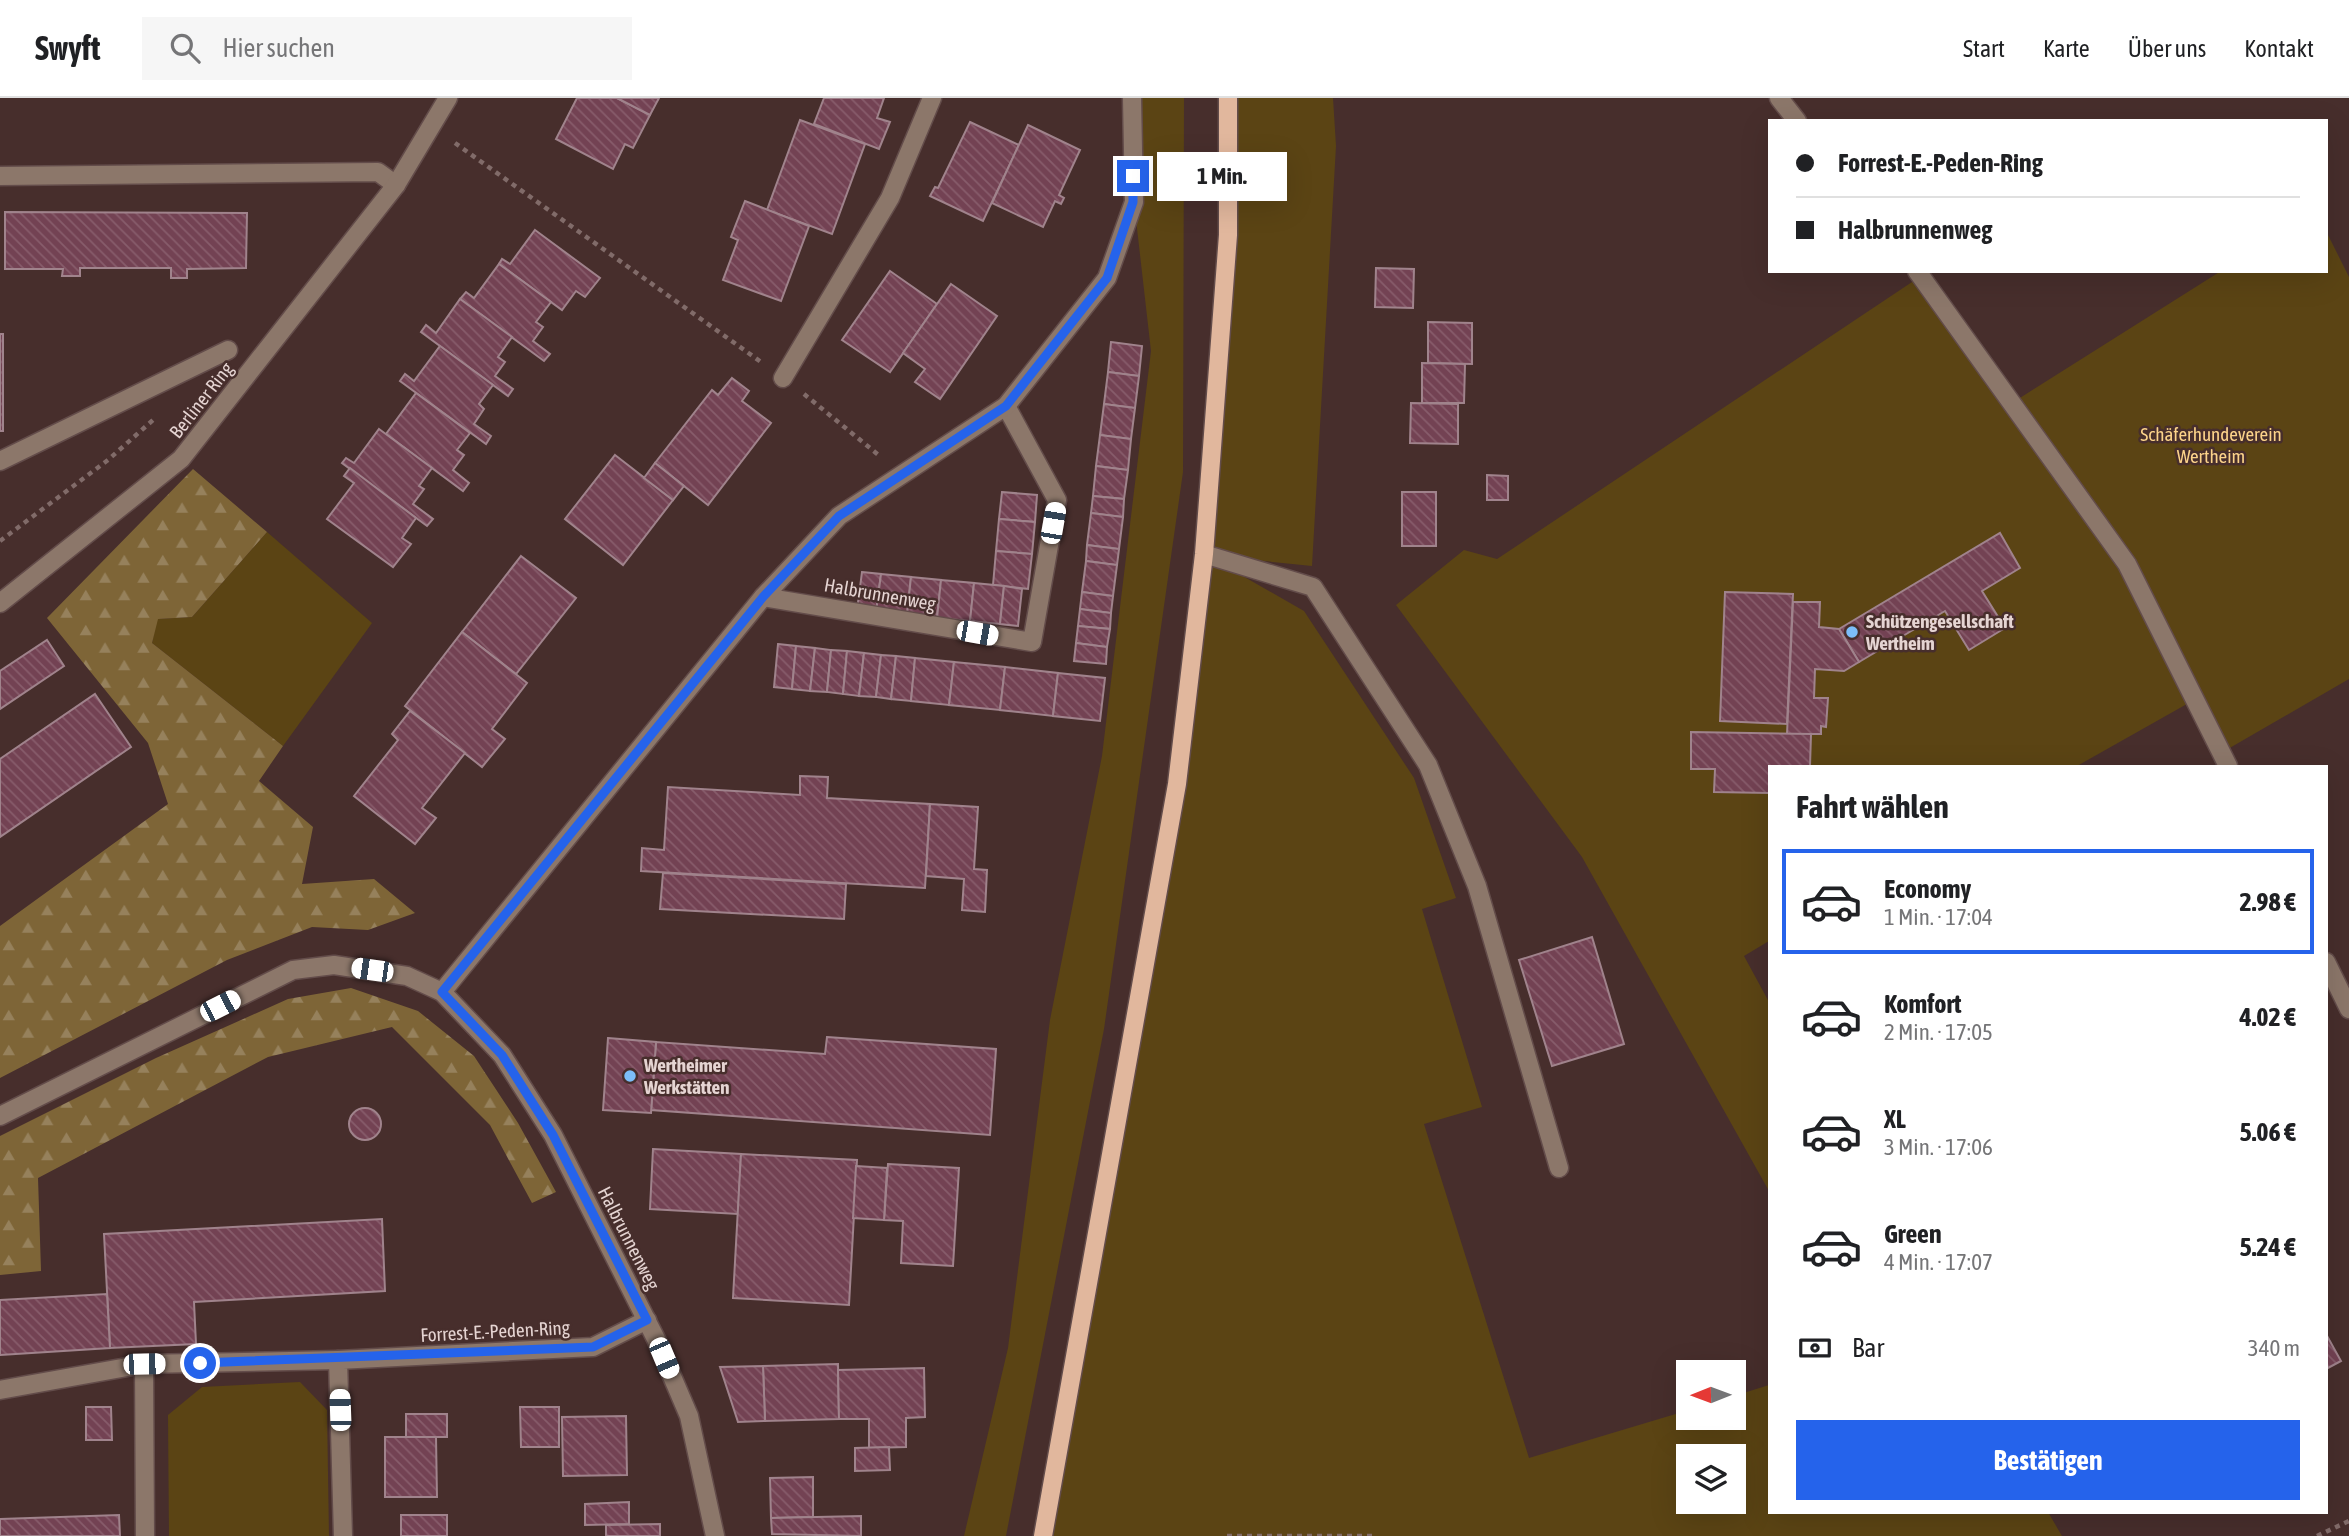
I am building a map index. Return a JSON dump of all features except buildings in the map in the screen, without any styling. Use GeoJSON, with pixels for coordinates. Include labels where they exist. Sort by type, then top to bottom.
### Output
{"type":"FeatureCollection","features":[{"type":"Feature","properties":{"kind":"main road"},"geometry":{"type":"LineString","coordinates":[[1043,1536],[1177,784],[1204,554],[1228,234],[1228,98]]}},
{"type":"Feature","properties":{"kind":"street","name":"Berliner Ring"},"geometry":{"type":"LineString","coordinates":[[0,603],[181,459],[396,185],[448,98]]}},
{"type":"Feature","properties":{"kind":"street"},"geometry":{"type":"LineString","coordinates":[[783,378],[890,198],[932,98]]}},
{"type":"Feature","properties":{"kind":"street"},"geometry":{"type":"LineString","coordinates":[[442,992],[763,597],[839,516],[1006,406],[1107,278],[1133,202],[1132,98]]}},
{"type":"Feature","properties":{"kind":"street"},"geometry":{"type":"LineString","coordinates":[[1779,98],[1795,119]]}},
{"type":"Feature","properties":{"kind":"street"},"geometry":{"type":"LineString","coordinates":[[0,176],[378,172],[396,185]]}},
{"type":"Feature","properties":{"kind":"street"},"geometry":{"type":"LineString","coordinates":[[1918,273],[2127,564],[2228,765]]}},
{"type":"Feature","properties":{"kind":"street"},"geometry":{"type":"LineString","coordinates":[[0,461],[228,351]]}},
{"type":"Feature","properties":{"kind":"street","name":"Halbrunnenweg"},"geometry":{"type":"LineString","coordinates":[[763,597],[1032,642],[1057,500],[1006,406]]}},
{"type":"Feature","properties":{"kind":"street"},"geometry":{"type":"LineString","coordinates":[[1204,554],[1313,587],[1428,765],[1476,886],[1559,1168]]}},
{"type":"Feature","properties":{"kind":"street","name":"Halbrunnenweg"},"geometry":{"type":"LineString","coordinates":[[0,1116],[293,970],[334,965],[372,970],[407,976],[442,992],[502,1055],[553,1135],[647,1320],[689,1416],[715,1536]]}},
{"type":"Feature","properties":{"kind":"street"},"geometry":{"type":"LineString","coordinates":[[2328,966],[2349,1009]]}},
{"type":"Feature","properties":{"kind":"street","name":"Forrest-E.-Peden-Ring"},"geometry":{"type":"LineString","coordinates":[[0,1391],[144,1364],[338,1360],[593,1347],[647,1320]]}},
{"type":"Feature","properties":{"kind":"street"},"geometry":{"type":"LineString","coordinates":[[338,1360],[343,1536]]}},
{"type":"Feature","properties":{"kind":"street"},"geometry":{"type":"LineString","coordinates":[[144,1364],[145,1536]]}},
{"type":"Feature","properties":{"kind":"path"},"geometry":{"type":"LineString","coordinates":[[431,126],[783,378],[903,474]]}},
{"type":"Feature","properties":{"kind":"path"},"geometry":{"type":"LineString","coordinates":[[0,541],[108,460],[158,416]]}},
{"type":"Feature","properties":{"kind":"path"},"geometry":{"type":"LineString","coordinates":[[2317,1536],[2349,1521]]}},
{"type":"Feature","properties":{"kind":"path"},"geometry":{"type":"LineString","coordinates":[[1227,1536],[1374,1536]]}},
{"type":"Feature","properties":{"kind":"green space"},"geometry":{"type":"Polygon","coordinates":[[[1132,98],[1184,98],[1183,472],[1104,1029],[1006,1536],[964,1536],[1008,1348],[1050,1020],[1102,756],[1151,351],[1134,202],[1132,98]]]}},
{"type":"Feature","properties":{"kind":"green space"},"geometry":{"type":"Polygon","coordinates":[[[1228,98],[1333,98],[1336,146],[1312,566],[1206,555],[1304,611],[1414,778],[1456,898],[1422,909],[1482,1107],[1424,1124],[1529,1458],[1676,1414],[1676,1430],[1746,1430],[1746,1392],[1768,1385],[1768,1514],[2049,1514],[2062,1536],[1043,1536],[1198,608],[1228,98]]]}},
{"type":"Feature","properties":{"kind":"green space","name":"Schäferhundeverein Wertheim"},"geometry":{"type":"Polygon","coordinates":[[[2328,235],[2349,277],[2349,679],[2221,753],[2194,700],[2079,765],[1768,765],[1768,942],[1744,956],[1768,1000],[1768,1189],[1582,857],[1396,605],[1464,550],[1497,559],[1921,276],[2012,403],[2218,273],[2328,273],[2328,235]]]}},
{"type":"Feature","properties":{"kind":"green space"},"geometry":{"type":"Polygon","coordinates":[[[193,469],[267,532],[192,617],[158,619],[152,643],[283,746],[259,781],[313,827],[302,884],[374,879],[415,913],[368,930],[312,927],[227,960],[0,1078],[0,926],[168,804],[148,743],[47,618],[193,469]]]}},
{"type":"Feature","properties":{"kind":"green space"},"geometry":{"type":"Polygon","coordinates":[[[267,532],[372,623],[283,746],[152,643],[157,619],[192,617],[267,532]]]}},
{"type":"Feature","properties":{"kind":"green space"},"geometry":{"type":"Polygon","coordinates":[[[351,988],[418,1011],[474,1056],[518,1123],[556,1192],[532,1203],[490,1125],[392,1027],[268,1057],[38,1178],[41,1271],[0,1275],[0,1136],[156,1058],[288,999],[351,988]]]}},
{"type":"Feature","properties":{"kind":"green space"},"geometry":{"type":"Polygon","coordinates":[[[300,1382],[327,1410],[329,1536],[169,1536],[168,1415],[202,1387],[300,1382]]]}},
{"type":"Feature","properties":{"kind":"place","name":"Schützengesellschaft Wertheim"},"geometry":{"type":"Point","coordinates":[1852,632]}},
{"type":"Feature","properties":{"kind":"place","name":"Wertheimer Werkstätten"},"geometry":{"type":"Point","coordinates":[630,1076]}},
{"type":"Feature","properties":{"kind":"route"},"geometry":{"type":"LineString","coordinates":[[200,1363],[338,1360],[593,1347],[647,1320],[553,1135],[502,1055],[442,992],[763,597],[839,516],[1006,406],[1107,278],[1133,202],[1133,176]]}}]}
